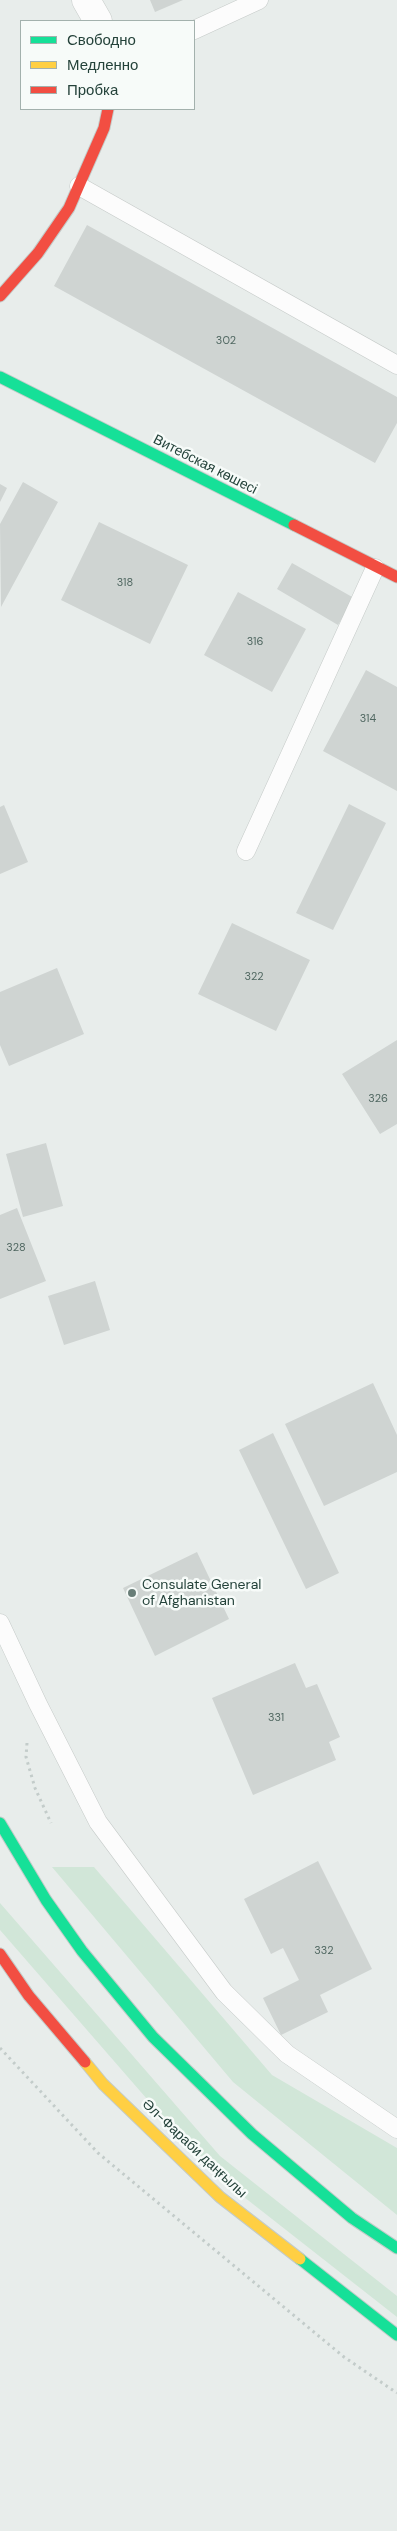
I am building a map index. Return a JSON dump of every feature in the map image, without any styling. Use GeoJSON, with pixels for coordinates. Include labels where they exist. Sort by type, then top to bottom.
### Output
{"type":"FeatureCollection","features":[{"type":"Feature","properties":{"kind":"main road"},"geometry":{"type":"LineString","coordinates":[[0,296],[38,253],[69,208],[104,128],[108,110]]}},
{"type":"Feature","properties":{"kind":"main road","name":"Витебская көшесі"},"geometry":{"type":"LineString","coordinates":[[0,377],[375,568],[397,577]]}},
{"type":"Feature","properties":{"kind":"main road"},"geometry":{"type":"LineString","coordinates":[[0,1822],[46,1900],[82,1951],[153,2037],[252,2134],[352,2218],[397,2248]]}},
{"type":"Feature","properties":{"kind":"main road","name":"Әл-Фараби даңғылы"},"geometry":{"type":"LineString","coordinates":[[0,1954],[29,1996],[103,2084],[220,2197],[397,2336]]}},
{"type":"Feature","properties":{"kind":"street"},"geometry":{"type":"LineString","coordinates":[[86,0],[97,20]]}},
{"type":"Feature","properties":{"kind":"lane"},"geometry":{"type":"LineString","coordinates":[[195,30],[259,0]]}},
{"type":"Feature","properties":{"kind":"lane"},"geometry":{"type":"LineString","coordinates":[[78,186],[397,365]]}},
{"type":"Feature","properties":{"kind":"lane"},"geometry":{"type":"LineString","coordinates":[[246,851],[375,568]]}},
{"type":"Feature","properties":{"kind":"lane"},"geometry":{"type":"LineString","coordinates":[[0,1623],[38,1704],[98,1822],[224,1992],[287,2054],[397,2130]]}},
{"type":"Feature","properties":{"kind":"path"},"geometry":{"type":"LineString","coordinates":[[0,2048],[98,2153],[344,2357],[397,2393]]}},
{"type":"Feature","properties":{"kind":"green space"},"geometry":{"type":"Polygon","coordinates":[[[52,1867],[94,1867],[272,2075],[397,2148],[397,2215],[233,2082],[52,1867]]]}},
{"type":"Feature","properties":{"kind":"green space"},"geometry":{"type":"Polygon","coordinates":[[[0,1903],[220,2156],[397,2296],[397,2317],[207,2168],[0,1930],[0,1903]]]}},
{"type":"Feature","properties":{"kind":"building"},"geometry":{"type":"Polygon","coordinates":[[[150,0],[183,0],[155,12],[150,0]]]}},
{"type":"Feature","properties":{"kind":"building"},"geometry":{"type":"Polygon","coordinates":[[[87,225],[397,397],[397,423],[375,463],[54,286],[87,225]]]}},
{"type":"Feature","properties":{"kind":"building"},"geometry":{"type":"Polygon","coordinates":[[[23,482],[58,502],[1,607],[0,524],[23,482]]]}},
{"type":"Feature","properties":{"kind":"building"},"geometry":{"type":"Polygon","coordinates":[[[0,484],[7,488],[0,502],[0,484]]]}},
{"type":"Feature","properties":{"kind":"building"},"geometry":{"type":"Polygon","coordinates":[[[99,522],[188,565],[150,644],[61,600],[99,522]]]}},
{"type":"Feature","properties":{"kind":"building"},"geometry":{"type":"Polygon","coordinates":[[[292,563],[354,598],[338,625],[277,589],[292,563]]]}},
{"type":"Feature","properties":{"kind":"building"},"geometry":{"type":"Polygon","coordinates":[[[238,592],[306,629],[272,692],[204,655],[238,592]]]}},
{"type":"Feature","properties":{"kind":"building"},"geometry":{"type":"Polygon","coordinates":[[[366,670],[397,687],[397,791],[323,751],[366,670]]]}},
{"type":"Feature","properties":{"kind":"building"},"geometry":{"type":"Polygon","coordinates":[[[349,804],[386,823],[333,930],[296,913],[349,804]]]}},
{"type":"Feature","properties":{"kind":"building"},"geometry":{"type":"Polygon","coordinates":[[[4,805],[28,862],[0,874],[0,807],[4,805]]]}},
{"type":"Feature","properties":{"kind":"building"},"geometry":{"type":"Polygon","coordinates":[[[232,923],[310,960],[276,1031],[198,994],[232,923]]]}},
{"type":"Feature","properties":{"kind":"building"},"geometry":{"type":"Polygon","coordinates":[[[57,968],[84,1034],[9,1066],[0,1045],[0,992],[57,968]]]}},
{"type":"Feature","properties":{"kind":"building"},"geometry":{"type":"Polygon","coordinates":[[[397,1040],[397,1124],[380,1134],[342,1074],[397,1040]]]}},
{"type":"Feature","properties":{"kind":"building"},"geometry":{"type":"Polygon","coordinates":[[[46,1143],[63,1206],[23,1217],[6,1154],[46,1143]]]}},
{"type":"Feature","properties":{"kind":"building"},"geometry":{"type":"Polygon","coordinates":[[[17,1208],[46,1281],[0,1299],[0,1215],[17,1208]]]}},
{"type":"Feature","properties":{"kind":"building"},"geometry":{"type":"Polygon","coordinates":[[[95,1281],[110,1330],[64,1345],[48,1296],[95,1281]]]}},
{"type":"Feature","properties":{"kind":"building"},"geometry":{"type":"Polygon","coordinates":[[[373,1383],[397,1435],[397,1472],[324,1506],[285,1424],[373,1383]]]}},
{"type":"Feature","properties":{"kind":"building"},"geometry":{"type":"Polygon","coordinates":[[[273,1433],[339,1573],[306,1589],[239,1450],[273,1433]]]}},
{"type":"Feature","properties":{"kind":"building"},"geometry":{"type":"Polygon","coordinates":[[[197,1552],[229,1619],[155,1656],[123,1588],[197,1552]]]}},
{"type":"Feature","properties":{"kind":"building"},"geometry":{"type":"Polygon","coordinates":[[[295,1663],[306,1688],[317,1684],[340,1737],[329,1742],[336,1760],[253,1795],[212,1698],[295,1663]]]}},
{"type":"Feature","properties":{"kind":"building"},"geometry":{"type":"Polygon","coordinates":[[[318,1861],[372,1969],[320,1995],[328,2012],[281,2035],[263,1998],[299,1980],[283,1948],[271,1954],[244,1899],[318,1861]]]}},
{"type":"Feature","properties":{"kind":"traffic: fast"},"geometry":{"type":"LineString","coordinates":[[0,377],[294,525]]}},
{"type":"Feature","properties":{"kind":"traffic: fast"},"geometry":{"type":"LineString","coordinates":[[0,1823],[46,1900],[82,1951],[153,2037],[252,2134],[352,2218],[397,2248]]}},
{"type":"Feature","properties":{"kind":"traffic: fast"},"geometry":{"type":"LineString","coordinates":[[300,2259],[397,2335]]}},
{"type":"Feature","properties":{"kind":"traffic: slow"},"geometry":{"type":"LineString","coordinates":[[85,2062],[103,2084],[220,2197],[300,2259]]}},
{"type":"Feature","properties":{"kind":"traffic: jam"},"geometry":{"type":"LineString","coordinates":[[0,296],[38,253],[69,208],[104,128],[108,110]]}},
{"type":"Feature","properties":{"kind":"traffic: jam"},"geometry":{"type":"LineString","coordinates":[[294,525],[397,577]]}},
{"type":"Feature","properties":{"kind":"traffic: jam"},"geometry":{"type":"LineString","coordinates":[[0,1954],[29,1996],[85,2062]]}},
{"type":"Feature","properties":{"kind":"place","name":"Consulate General of Afghanistan"},"geometry":{"type":"Point","coordinates":[132,1593]}}]}
